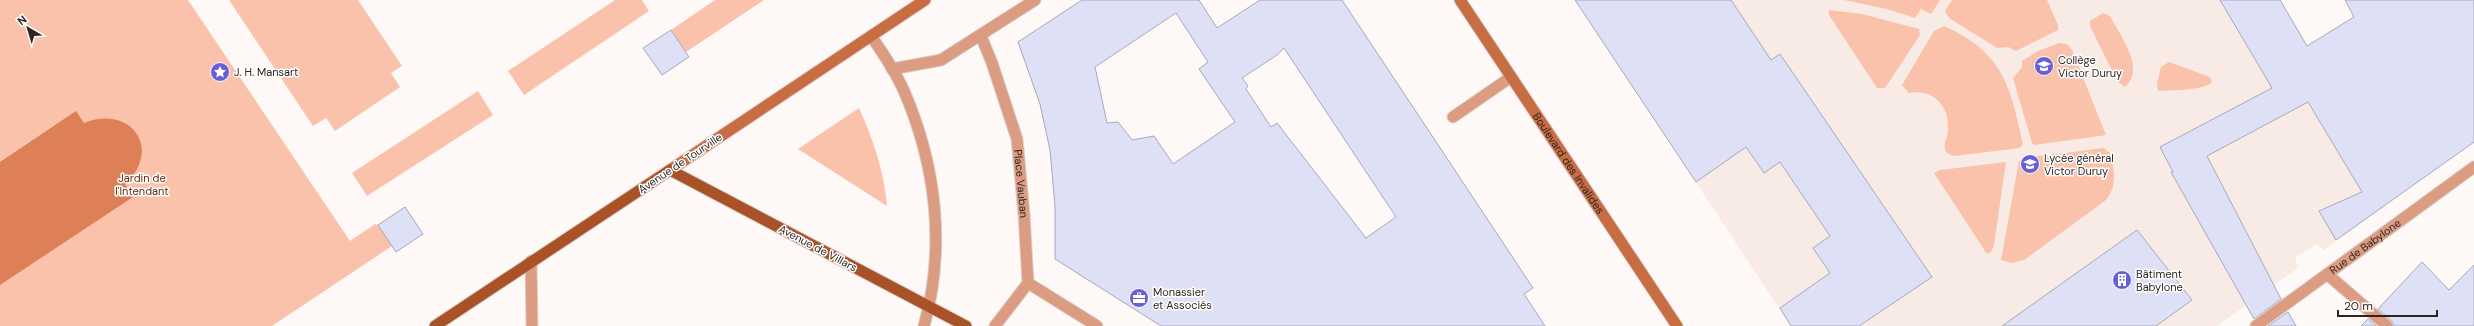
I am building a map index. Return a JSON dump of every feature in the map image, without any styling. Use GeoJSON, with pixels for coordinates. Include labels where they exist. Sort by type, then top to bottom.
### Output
{"type":"FeatureCollection","features":[{"type":"Feature","properties":{"kind":"main road","name":"Avenue de Tourville"},"geometry":{"type":"LineString","coordinates":[[435,326],[925,0]]}},
{"type":"Feature","properties":{"kind":"main road","name":"Boulevard des Invalides"},"geometry":{"type":"LineString","coordinates":[[1460,0],[1677,326]]}},
{"type":"Feature","properties":{"kind":"main road","name":"Avenue de Villars"},"geometry":{"type":"LineString","coordinates":[[670,170],[966,326]]}},
{"type":"Feature","properties":{"kind":"street"},"geometry":{"type":"LineString","coordinates":[[892,69],[941,60],[981,36],[1035,0]]}},
{"type":"Feature","properties":{"kind":"street"},"geometry":{"type":"LineString","coordinates":[[871,36],[904,90],[926,151],[935,197],[937,246],[929,306],[924,326]]}},
{"type":"Feature","properties":{"kind":"street","name":"Place Vauban"},"geometry":{"type":"LineString","coordinates":[[981,36],[992,63],[1017,139],[1024,214],[1028,283]]}},
{"type":"Feature","properties":{"kind":"street"},"geometry":{"type":"LineString","coordinates":[[1453,117],[1511,77]]}},
{"type":"Feature","properties":{"kind":"street","name":"Rue de Babylone"},"geometry":{"type":"LineString","coordinates":[[2256,326],[2474,167]]}},
{"type":"Feature","properties":{"kind":"street"},"geometry":{"type":"LineString","coordinates":[[531,261],[532,326]]}},
{"type":"Feature","properties":{"kind":"street"},"geometry":{"type":"LineString","coordinates":[[2327,274],[2387,326]]}},
{"type":"Feature","properties":{"kind":"street"},"geometry":{"type":"LineString","coordinates":[[995,326],[1028,283],[1097,326]]}},
{"type":"Feature","properties":{"kind":"shaded area","name":"Lycée général Victor Duruy"},"geometry":{"type":"Polygon","coordinates":[[[1575,0],[2280,0],[2397,197],[2324,250],[2316,244],[2295,258],[2298,268],[2217,326],[1791,326],[1575,0]]]}},
{"type":"Feature","properties":{"kind":"shaded area"},"geometry":{"type":"Polygon","coordinates":[[[76,111],[84,123],[101,119],[116,120],[128,125],[136,133],[141,144],[141,157],[136,171],[125,184],[133,197],[0,285],[0,162],[76,111]]]}},
{"type":"Feature","properties":{"kind":"green space","name":"Jardin de l'Intendant"},"geometry":{"type":"Polygon","coordinates":[[[0,0],[188,0],[350,241],[375,224],[378,225],[392,246],[272,326],[0,326],[0,0]]]}},
{"type":"Feature","properties":{"kind":"green space"},"geometry":{"type":"Polygon","coordinates":[[[229,0],[358,0],[402,66],[391,73],[400,87],[335,131],[326,118],[313,126],[229,0]]]}},
{"type":"Feature","properties":{"kind":"green space"},"geometry":{"type":"Polygon","coordinates":[[[615,0],[642,0],[649,11],[524,95],[508,71],[615,0]]]}},
{"type":"Feature","properties":{"kind":"green space"},"geometry":{"type":"Polygon","coordinates":[[[715,0],[764,0],[686,52],[671,30],[715,0]]]}},
{"type":"Feature","properties":{"kind":"green space"},"geometry":{"type":"Polygon","coordinates":[[[1844,0],[1940,0],[1931,14],[1921,9],[1915,18],[1887,9],[1844,0]]]}},
{"type":"Feature","properties":{"kind":"green space"},"geometry":{"type":"Polygon","coordinates":[[[1952,0],[2047,0],[2058,25],[2058,30],[2016,51],[2008,47],[1997,48],[1949,18],[1945,11],[1952,0]]]}},
{"type":"Feature","properties":{"kind":"green space"},"geometry":{"type":"Polygon","coordinates":[[[1829,10],[1862,14],[1919,29],[1920,35],[1885,88],[1877,88],[1829,15],[1829,10]]]}},
{"type":"Feature","properties":{"kind":"green space"},"geometry":{"type":"Polygon","coordinates":[[[2103,13],[2110,16],[2125,42],[2132,61],[2133,71],[2131,80],[2125,87],[2117,81],[2090,26],[2090,21],[2103,13]]]}},
{"type":"Feature","properties":{"kind":"green space"},"geometry":{"type":"Polygon","coordinates":[[[1944,26],[1964,36],[1979,47],[1991,59],[2001,73],[2008,87],[2018,123],[2023,144],[2020,148],[1954,156],[1946,152],[1945,142],[1948,133],[1948,122],[1943,107],[1933,96],[1918,92],[1909,93],[1902,85],[1934,31],[1944,26]]]}},
{"type":"Feature","properties":{"kind":"green space"},"geometry":{"type":"Polygon","coordinates":[[[2059,43],[2067,44],[2072,50],[2106,135],[2035,145],[2032,143],[2013,78],[2022,67],[2022,61],[2038,51],[2059,43]]]}},
{"type":"Feature","properties":{"kind":"green space"},"geometry":{"type":"Polygon","coordinates":[[[2169,62],[2210,77],[2212,82],[2208,85],[2195,89],[2158,91],[2157,83],[2161,67],[2169,62]]]}},
{"type":"Feature","properties":{"kind":"green space"},"geometry":{"type":"Polygon","coordinates":[[[478,91],[493,115],[367,196],[352,173],[478,91]]]}},
{"type":"Feature","properties":{"kind":"green space"},"geometry":{"type":"Polygon","coordinates":[[[859,108],[869,131],[881,168],[887,206],[798,149],[859,108]]]}},
{"type":"Feature","properties":{"kind":"green space"},"geometry":{"type":"Polygon","coordinates":[[[2104,148],[2110,153],[2114,177],[2114,183],[2106,200],[2024,260],[2012,263],[2001,260],[2019,161],[2024,158],[2104,148]]]}},
{"type":"Feature","properties":{"kind":"green space"},"geometry":{"type":"Polygon","coordinates":[[[2006,162],[1994,245],[1991,252],[1987,254],[1934,173],[1940,170],[2006,162]]]}},
{"type":"Feature","properties":{"kind":"building"},"geometry":{"type":"Polygon","coordinates":[[[1082,0],[1199,0],[1217,28],[1260,0],[1342,0],[1533,288],[1524,294],[1545,326],[1161,326],[1055,259],[1055,206],[1050,150],[1040,104],[1018,42],[1082,0]],[[1176,13],[1095,67],[1107,123],[1118,122],[1132,140],[1154,136],[1173,164],[1235,122],[1199,69],[1208,62],[1176,13]],[[1284,48],[1277,55],[1242,78],[1248,86],[1246,89],[1271,127],[1277,123],[1366,238],[1396,217],[1284,48]]]}},
{"type":"Feature","properties":{"kind":"building"},"geometry":{"type":"Polygon","coordinates":[[[1575,0],[1731,0],[1771,60],[1780,54],[1932,277],[1859,326],[1791,326],[1780,308],[1830,273],[1813,248],[1830,236],[1780,162],[1764,173],[1746,147],[1696,182],[1575,0]]]}},
{"type":"Feature","properties":{"kind":"building"},"geometry":{"type":"Polygon","coordinates":[[[2220,0],[2280,0],[2307,46],[2354,17],[2345,0],[2474,0],[2474,142],[2336,240],[2319,211],[2362,192],[2308,102],[2207,156],[2281,299],[2254,319],[2171,172],[2173,172],[2160,147],[2272,88],[2220,0]]]}},
{"type":"Feature","properties":{"kind":"building"},"geometry":{"type":"Polygon","coordinates":[[[671,30],[689,57],[662,75],[643,48],[671,30]]]}},
{"type":"Feature","properties":{"kind":"building"},"geometry":{"type":"Polygon","coordinates":[[[405,207],[423,234],[396,252],[378,225],[405,207]]]}},
{"type":"Feature","properties":{"kind":"building","name":"Bâtiment Babylone"},"geometry":{"type":"Polygon","coordinates":[[[2137,230],[2192,300],[2156,326],[2002,326],[2137,230]]]}},
{"type":"Feature","properties":{"kind":"building"},"geometry":{"type":"Polygon","coordinates":[[[2422,262],[2449,290],[2474,265],[2474,326],[2394,326],[2392,321],[2378,309],[2422,262]]]}},
{"type":"Feature","properties":{"kind":"building"},"geometry":{"type":"Polygon","coordinates":[[[2288,312],[2296,326],[2268,326],[2288,312]]]}},
{"type":"Feature","properties":{"kind":"building"},"geometry":{"type":"Polygon","coordinates":[[[2368,319],[2376,326],[2361,326],[2368,319]]]}},
{"type":"Feature","properties":{"kind":"place","name":"Collège Victor Duruy"},"geometry":{"type":"Point","coordinates":[2044,66]}},
{"type":"Feature","properties":{"kind":"place","name":"J. H. Mansart"},"geometry":{"type":"Point","coordinates":[220,72]}},
{"type":"Feature","properties":{"kind":"place","name":"Lycée général Victor Duruy"},"geometry":{"type":"Point","coordinates":[2030,164]}},
{"type":"Feature","properties":{"kind":"place","name":"Bâtiment Babylone"},"geometry":{"type":"Point","coordinates":[2122,280]}},
{"type":"Feature","properties":{"kind":"place","name":"Monassier et Associés"},"geometry":{"type":"Point","coordinates":[1139,298]}}]}
